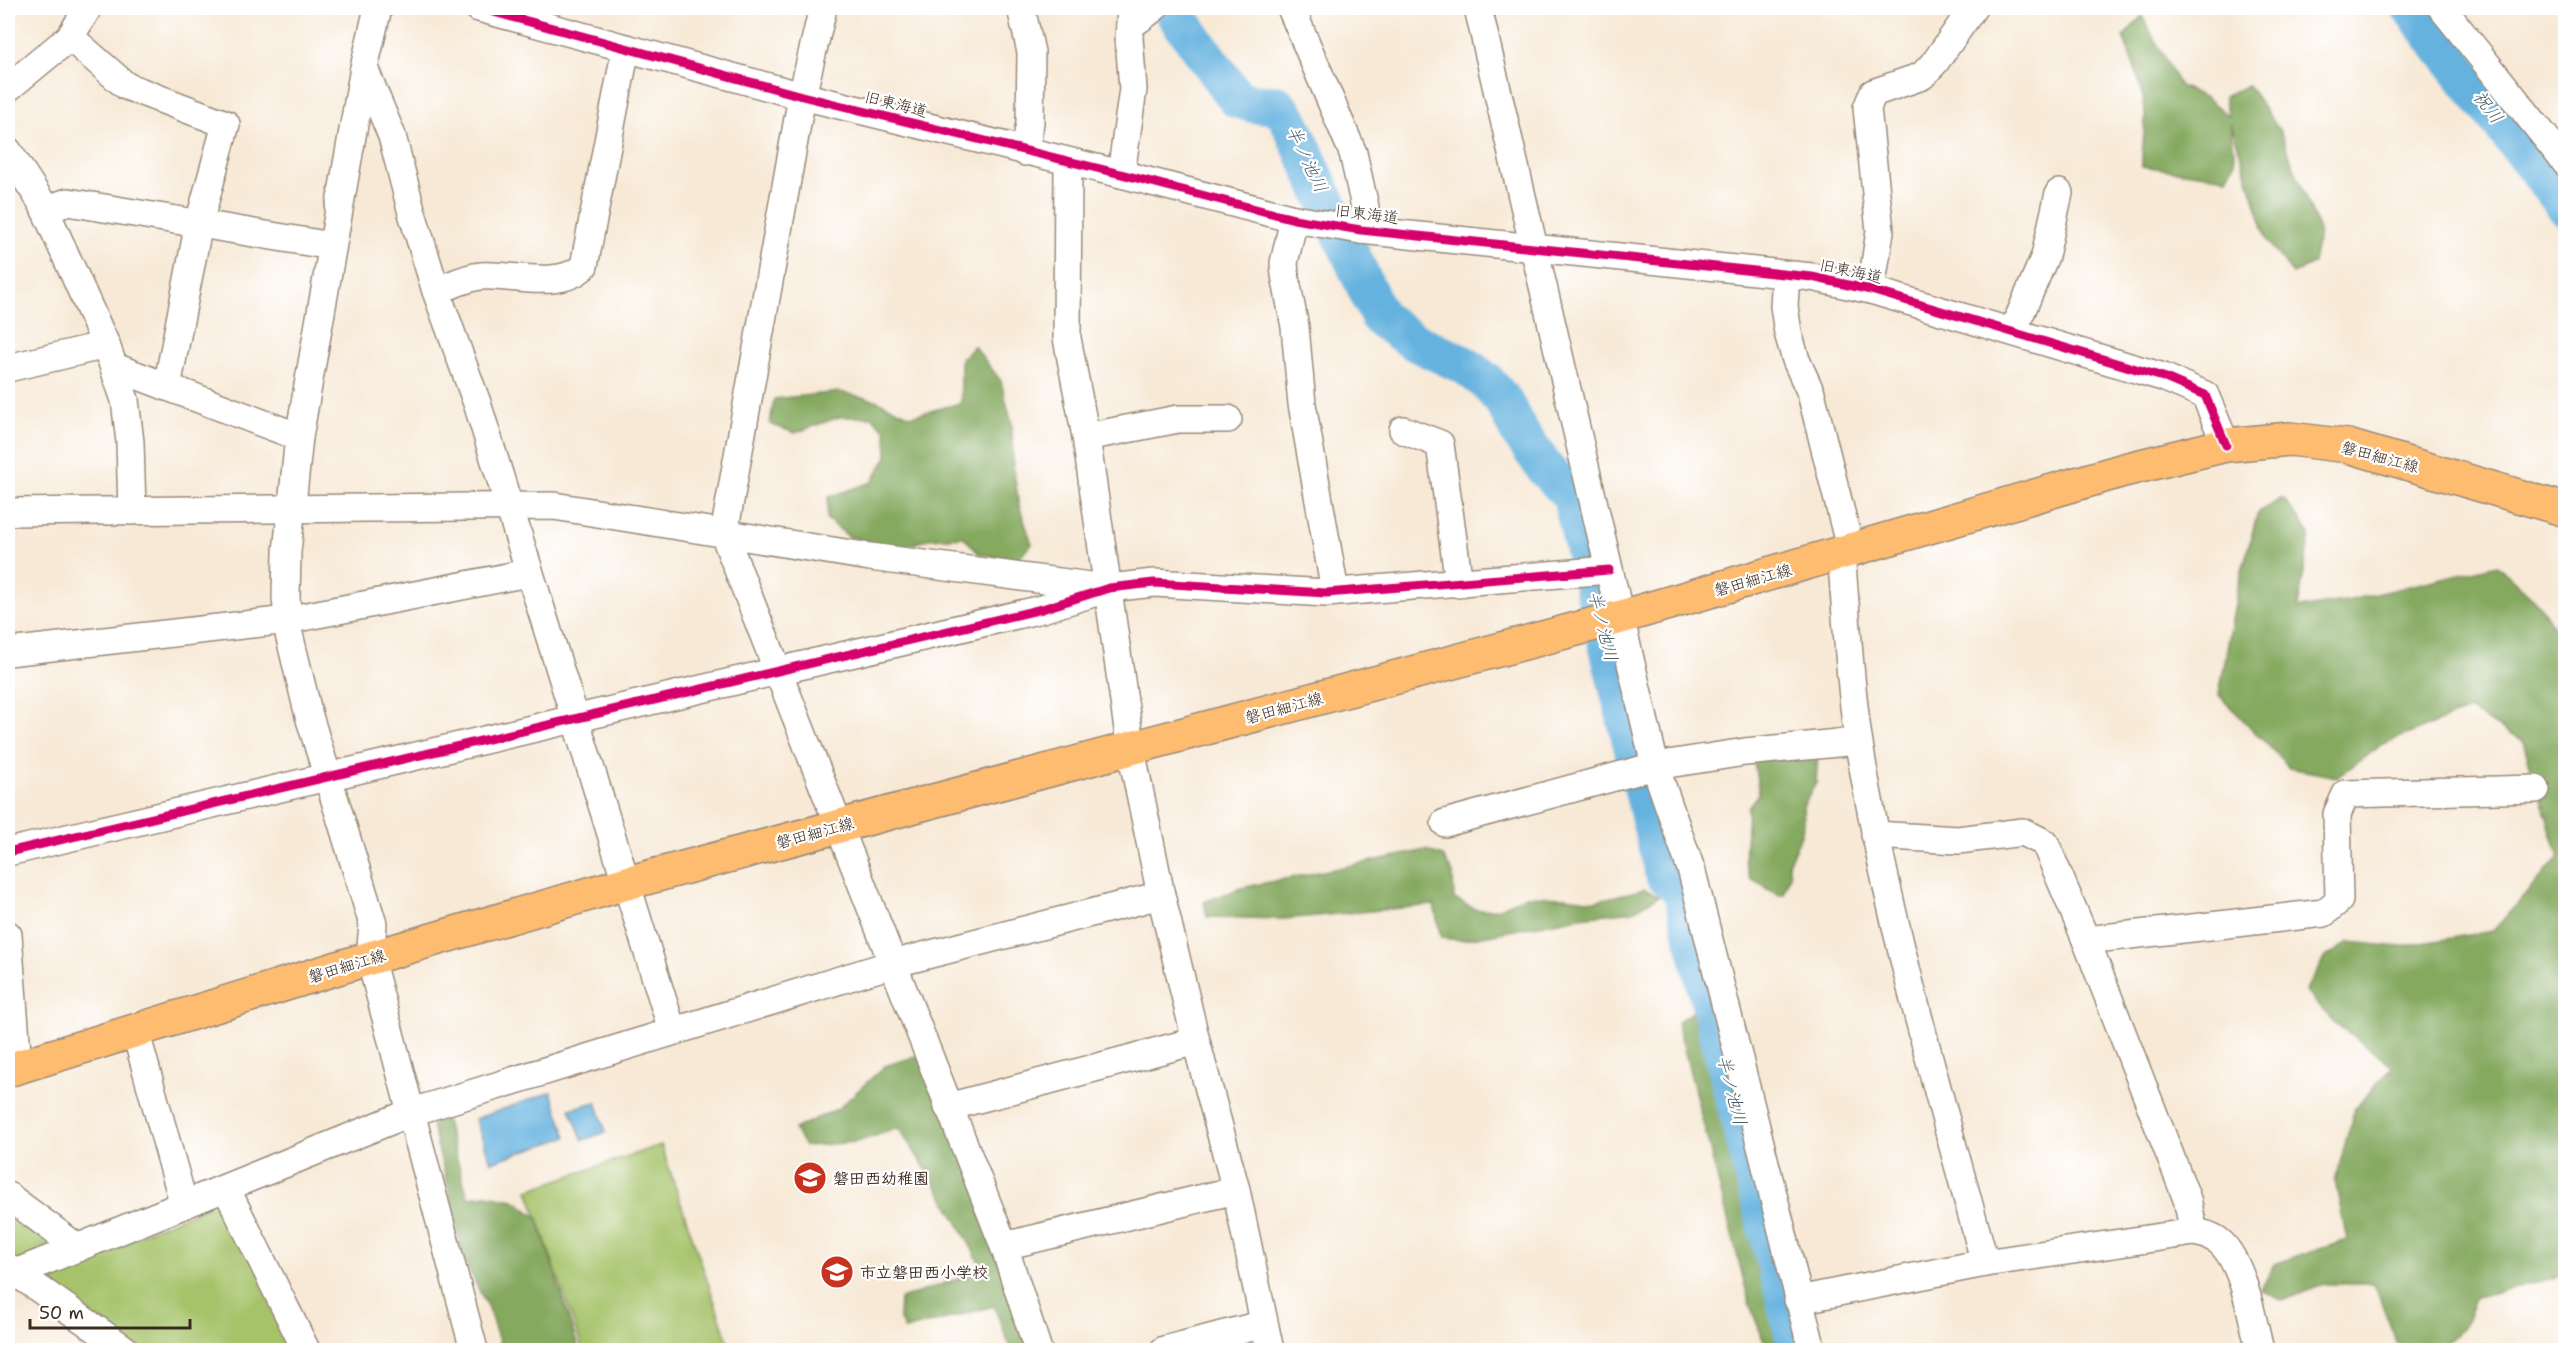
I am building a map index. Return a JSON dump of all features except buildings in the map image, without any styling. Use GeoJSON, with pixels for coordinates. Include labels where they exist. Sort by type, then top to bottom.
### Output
{"type":"FeatureCollection","features":[{"type":"Feature","properties":{"kind":"main road","name":"磐田細江線"},"geometry":{"type":"LineString","coordinates":[[13,1068],[370,958],[627,883],[1131,750],[1621,617],[2124,470],[2226,445],[2290,440],[2348,446],[2565,510]]}},
{"type":"Feature","properties":{"kind":"street"},"geometry":{"type":"LineString","coordinates":[[8,88],[70,37],[88,8]]}},
{"type":"Feature","properties":{"kind":"street"},"geometry":{"type":"LineString","coordinates":[[378,8],[364,68],[299,436],[287,552],[287,620],[309,716],[373,924],[370,958],[474,1350]]}},
{"type":"Feature","properties":{"kind":"street","name":"旧東海道"},"geometry":{"type":"LineString","coordinates":[[478,8],[802,96],[1294,219],[1361,230],[1812,278],[1871,290],[2163,376],[2205,395],[2226,445]]}},
{"type":"Feature","properties":{"kind":"street"},"geometry":{"type":"LineString","coordinates":[[823,8],[802,96],[724,534],[1004,1246],[1038,1350]]}},
{"type":"Feature","properties":{"kind":"street"},"geometry":{"type":"LineString","coordinates":[[1021,8],[1031,52],[1030,122],[1025,152]]}},
{"type":"Feature","properties":{"kind":"street"},"geometry":{"type":"LineString","coordinates":[[1121,174],[1132,89],[1131,17],[1154,8]]}},
{"type":"Feature","properties":{"kind":"street"},"geometry":{"type":"LineString","coordinates":[[1291,8],[1353,153],[1365,207],[1361,230]]}},
{"type":"Feature","properties":{"kind":"street"},"geometry":{"type":"LineString","coordinates":[[1478,8],[1655,766],[1692,872],[1812,1350]]}},
{"type":"Feature","properties":{"kind":"street"},"geometry":{"type":"LineString","coordinates":[[2442,8],[2565,163]]}},
{"type":"Feature","properties":{"kind":"street"},"geometry":{"type":"LineString","coordinates":[[1871,290],[1880,231],[1867,108],[1873,93],[1922,76],[1936,61],[1964,13]]}},
{"type":"Feature","properties":{"kind":"street"},"geometry":{"type":"LineString","coordinates":[[70,37],[126,86],[226,124],[199,223],[167,387]]}},
{"type":"Feature","properties":{"kind":"street"},"geometry":{"type":"LineString","coordinates":[[436,291],[478,276],[560,279],[575,275],[584,266],[626,48]]}},
{"type":"Feature","properties":{"kind":"street"},"geometry":{"type":"LineString","coordinates":[[364,68],[392,136],[436,291],[477,403],[573,718],[672,1030]]}},
{"type":"Feature","properties":{"kind":"street"},"geometry":{"type":"LineString","coordinates":[[8,151],[45,210],[110,356],[126,410],[130,442],[132,511]]}},
{"type":"Feature","properties":{"kind":"street"},"geometry":{"type":"LineString","coordinates":[[1068,162],[1067,338],[1086,437],[1131,750],[1161,895],[1196,1041],[1236,1190],[1270,1350]]}},
{"type":"Feature","properties":{"kind":"street"},"geometry":{"type":"LineString","coordinates":[[2013,331],[2045,256],[2059,193]]}},
{"type":"Feature","properties":{"kind":"street"},"geometry":{"type":"LineString","coordinates":[[45,210],[68,202],[332,246]]}},
{"type":"Feature","properties":{"kind":"street"},"geometry":{"type":"LineString","coordinates":[[1294,219],[1284,263],[1285,275],[1297,335],[1302,404],[1335,592]]}},
{"type":"Feature","properties":{"kind":"street"},"geometry":{"type":"LineString","coordinates":[[1786,275],[1784,306],[1788,333],[1796,360],[1811,393],[1846,553],[1858,741],[1875,835],[1908,981],[1985,1263]]}},
{"type":"Feature","properties":{"kind":"street"},"geometry":{"type":"LineString","coordinates":[[8,368],[110,356],[167,387],[299,436]]}},
{"type":"Feature","properties":{"kind":"street"},"geometry":{"type":"LineString","coordinates":[[1086,437],[1178,419],[1228,419]]}},
{"type":"Feature","properties":{"kind":"street"},"geometry":{"type":"LineString","coordinates":[[1402,430],[1440,444],[1459,584]]}},
{"type":"Feature","properties":{"kind":"street"},"geometry":{"type":"LineString","coordinates":[[8,512],[554,506],[870,557],[1109,588]]}},
{"type":"Feature","properties":{"kind":"street"},"geometry":{"type":"LineString","coordinates":[[8,852],[1042,609],[1109,588],[1154,583],[1335,592],[1459,584],[1609,570]]}},
{"type":"Feature","properties":{"kind":"street"},"geometry":{"type":"LineString","coordinates":[[8,652],[287,620],[528,573]]}},
{"type":"Feature","properties":{"kind":"street"},"geometry":{"type":"LineString","coordinates":[[1445,823],[1655,766],[1745,752],[1858,741]]}},
{"type":"Feature","properties":{"kind":"street"},"geometry":{"type":"LineString","coordinates":[[2086,940],[2324,913],[2340,900],[2337,814],[2346,794],[2536,789]]}},
{"type":"Feature","properties":{"kind":"street"},"geometry":{"type":"LineString","coordinates":[[1875,835],[1958,840],[2023,832],[2045,843],[2086,940],[2187,1199],[2194,1232]]}},
{"type":"Feature","properties":{"kind":"street"},"geometry":{"type":"LineString","coordinates":[[10,1272],[78,1248],[412,1112],[892,964],[1161,895]]}},
{"type":"Feature","properties":{"kind":"street"},"geometry":{"type":"LineString","coordinates":[[8,935],[13,1068]]}},
{"type":"Feature","properties":{"kind":"street"},"geometry":{"type":"LineString","coordinates":[[135,1030],[184,1205]]}},
{"type":"Feature","properties":{"kind":"street"},"geometry":{"type":"LineString","coordinates":[[948,1107],[1196,1041]]}},
{"type":"Feature","properties":{"kind":"street"},"geometry":{"type":"LineString","coordinates":[[226,1188],[306,1350]]}},
{"type":"Feature","properties":{"kind":"street"},"geometry":{"type":"LineString","coordinates":[[1004,1246],[1236,1190]]}},
{"type":"Feature","properties":{"kind":"street"},"geometry":{"type":"LineString","coordinates":[[8,1196],[78,1248]]}},
{"type":"Feature","properties":{"kind":"street"},"geometry":{"type":"LineString","coordinates":[[1798,1300],[1985,1263],[2194,1232],[2207,1235],[2219,1242],[2230,1255],[2241,1279],[2260,1350]]}},
{"type":"Feature","properties":{"kind":"street"},"geometry":{"type":"LineString","coordinates":[[10,1272],[126,1350]]}},
{"type":"Feature","properties":{"kind":"street"},"geometry":{"type":"LineString","coordinates":[[1164,1350],[1264,1324]]}},
{"type":"Feature","properties":{"kind":"green space"},"geometry":{"type":"Polygon","coordinates":[[[2142,16],[2180,86],[2206,98],[2229,116],[2224,97],[2248,85],[2280,131],[2319,231],[2313,264],[2293,274],[2267,241],[2231,123],[2235,163],[2227,178],[2142,166],[2144,104],[2137,75],[2123,37],[2142,16]]]}},
{"type":"Feature","properties":{"kind":"green space"},"geometry":{"type":"Polygon","coordinates":[[[974,346],[1001,381],[1012,425],[1013,466],[1019,505],[1032,544],[1016,560],[979,554],[964,537],[928,539],[897,550],[849,537],[827,519],[828,497],[872,482],[887,457],[886,432],[873,417],[839,417],[795,433],[770,424],[774,399],[840,392],[875,400],[911,416],[961,403],[961,359],[974,346]]]}},
{"type":"Feature","properties":{"kind":"green space"},"geometry":{"type":"Polygon","coordinates":[[[2283,498],[2310,534],[2298,608],[2351,600],[2497,565],[2540,605],[2565,644],[2565,1275],[2476,1297],[2462,1328],[2445,1343],[2430,1349],[2414,1349],[2397,1343],[2374,1284],[2324,1284],[2283,1301],[2261,1290],[2274,1264],[2347,1240],[2335,1181],[2355,1108],[2393,1067],[2334,1022],[2305,991],[2326,957],[2349,942],[2399,947],[2493,931],[2559,857],[2523,742],[2469,710],[2383,744],[2337,777],[2290,768],[2219,695],[2238,586],[2258,512],[2283,498]]]}},
{"type":"Feature","properties":{"kind":"green space"},"geometry":{"type":"Polygon","coordinates":[[[1818,752],[1816,783],[1803,806],[1804,823],[1799,841],[1788,863],[1790,874],[1784,894],[1778,895],[1750,878],[1745,861],[1748,807],[1759,793],[1753,756],[1818,752]]]}},
{"type":"Feature","properties":{"kind":"green space"},"geometry":{"type":"Polygon","coordinates":[[[1426,850],[1443,856],[1453,874],[1454,899],[1477,910],[1497,909],[1526,896],[1566,897],[1595,901],[1644,889],[1659,896],[1633,911],[1580,917],[1462,940],[1441,938],[1434,905],[1283,919],[1207,917],[1204,902],[1241,888],[1426,850]]]}},
{"type":"Feature","properties":{"kind":"green space"},"geometry":{"type":"Polygon","coordinates":[[[1710,1000],[1724,1001],[1813,1350],[1767,1350],[1750,1305],[1677,1022],[1710,1000]]]}},
{"type":"Feature","properties":{"kind":"green space"},"geometry":{"type":"Polygon","coordinates":[[[927,1053],[1035,1350],[1011,1350],[994,1306],[905,1330],[899,1318],[900,1299],[983,1270],[964,1233],[933,1180],[898,1128],[857,1142],[805,1146],[794,1129],[839,1108],[885,1066],[927,1053]]]}},
{"type":"Feature","properties":{"kind":"green space"},"geometry":{"type":"Polygon","coordinates":[[[445,1118],[468,1197],[487,1195],[514,1200],[537,1217],[579,1350],[502,1350],[488,1308],[463,1258],[432,1125],[445,1118]]]}},
{"type":"Feature","properties":{"kind":"green space"},"geometry":{"type":"Polygon","coordinates":[[[661,1145],[731,1350],[583,1350],[528,1190],[661,1145]]]}},
{"type":"Feature","properties":{"kind":"green space"},"geometry":{"type":"Polygon","coordinates":[[[213,1204],[229,1208],[300,1350],[136,1350],[53,1291],[55,1270],[213,1204]]]}},
{"type":"Feature","properties":{"kind":"green space"},"geometry":{"type":"Polygon","coordinates":[[[8,1209],[55,1245],[16,1265],[8,1259],[8,1209]]]}},
{"type":"Feature","properties":{"kind":"water"},"geometry":{"type":"Polygon","coordinates":[[[551,1092],[567,1137],[491,1162],[475,1119],[551,1092]]]}},
{"type":"Feature","properties":{"kind":"water"},"geometry":{"type":"Polygon","coordinates":[[[596,1102],[606,1132],[583,1140],[570,1109],[596,1102]]]}},
{"type":"Feature","properties":{"kind":"waterway","name":"半ノ池川"},"geometry":{"type":"LineString","coordinates":[[1171,8],[1237,99],[1255,104],[1277,105],[1288,118],[1380,318],[1413,341],[1466,366],[1487,382],[1503,401],[1520,433],[1547,471],[1571,495],[1664,874],[1682,890],[1798,1350]]}},
{"type":"Feature","properties":{"kind":"waterway","name":"祝川"},"geometry":{"type":"LineString","coordinates":[[2411,8],[2566,207]]}},
{"type":"Feature","properties":{"kind":"cycle path"},"geometry":{"type":"LineString","coordinates":[[479,8],[802,96],[1294,219],[1361,230],[1812,277],[1871,290],[2163,377],[2205,395],[2226,445]]}},
{"type":"Feature","properties":{"kind":"cycle path"},"geometry":{"type":"LineString","coordinates":[[8,852],[1042,609],[1109,588],[1154,583],[1326,593],[1609,570]]}},
{"type":"Feature","properties":{"kind":"place","name":"磐田西幼稚園"},"geometry":{"type":"Point","coordinates":[810,1178]}},
{"type":"Feature","properties":{"kind":"place","name":"市立磐田西小学校"},"geometry":{"type":"Point","coordinates":[837,1272]}}]}
